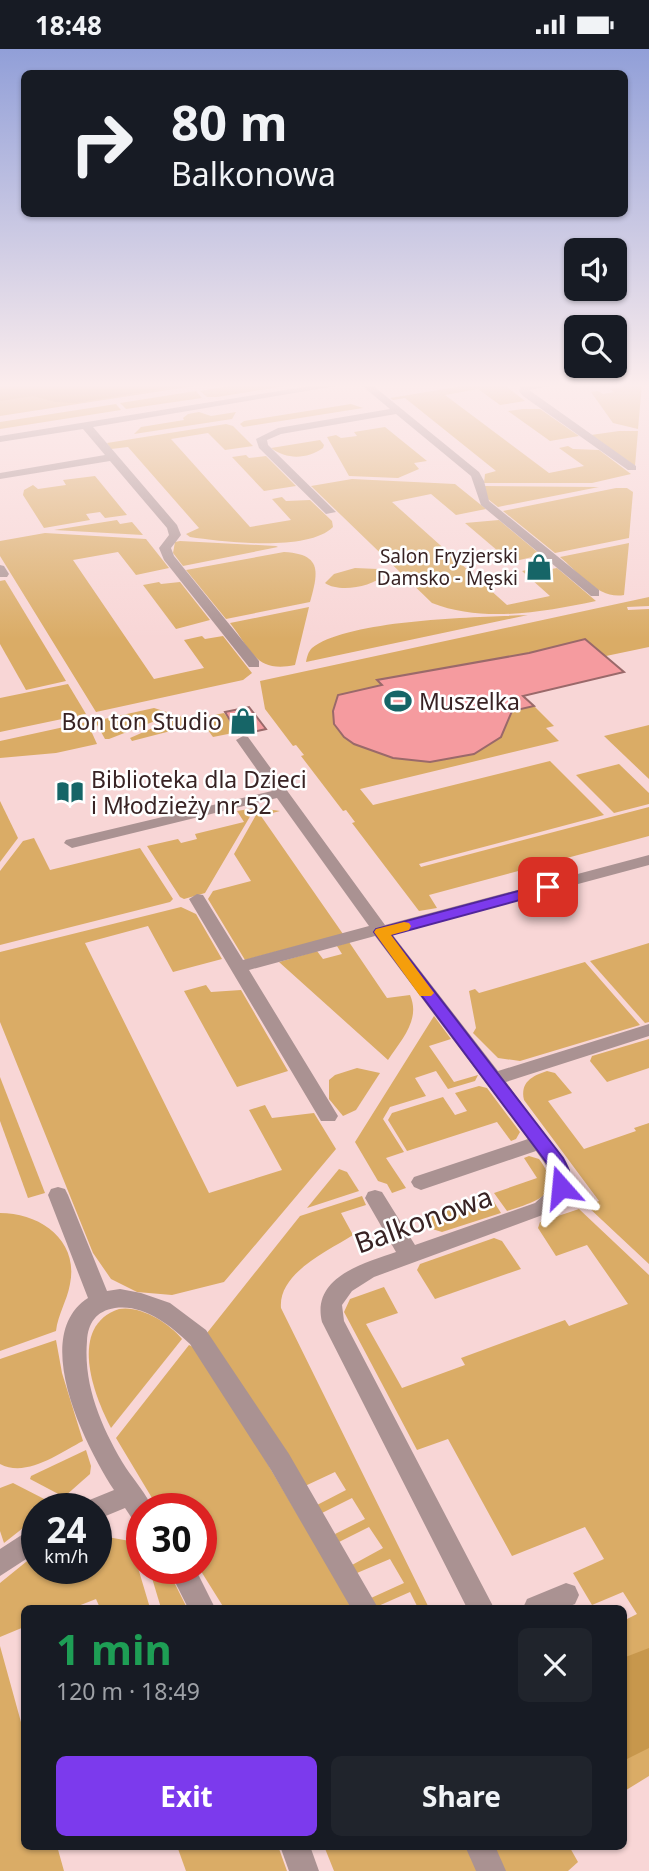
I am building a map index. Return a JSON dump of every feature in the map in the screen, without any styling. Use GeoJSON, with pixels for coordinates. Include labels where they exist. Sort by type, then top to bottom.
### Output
{"type":"FeatureCollection","features":[{"type":"Feature","properties":{"kind":"street"},"geometry":{"type":"LineString","coordinates":[[0,476],[41,469]]}},
{"type":"Feature","properties":{"kind":"street"},"geometry":{"type":"LineString","coordinates":[[123,469],[174,529],[174,536],[165,548],[168,557],[254,664]]}},
{"type":"Feature","properties":{"kind":"street"},"geometry":{"type":"LineString","coordinates":[[286,469],[330,512]]}},
{"type":"Feature","properties":{"kind":"street"},"geometry":{"type":"LineString","coordinates":[[470,469],[477,475],[479,493],[485,503],[595,593]]}},
{"type":"Feature","properties":{"kind":"street","name":"Balkonowa"},"geometry":{"type":"LineString","coordinates":[[243,740],[380,931],[541,1142],[562,1175],[561,1188],[554,1201],[542,1209],[366,1271],[346,1283],[335,1294],[331,1303],[331,1318],[479,1605]]}},
{"type":"Feature","properties":{"kind":"street"},"geometry":{"type":"LineString","coordinates":[[72,843],[281,793]]}},
{"type":"Feature","properties":{"kind":"street"},"geometry":{"type":"LineString","coordinates":[[238,967],[649,860]]}},
{"type":"Feature","properties":{"kind":"street"},"geometry":{"type":"LineString","coordinates":[[197,899],[328,1116]]}},
{"type":"Feature","properties":{"kind":"street"},"geometry":{"type":"LineString","coordinates":[[494,1079],[649,1030]]}},
{"type":"Feature","properties":{"kind":"street"},"geometry":{"type":"LineString","coordinates":[[421,1182],[541,1142]]}},
{"type":"Feature","properties":{"kind":"street"},"geometry":{"type":"LineString","coordinates":[[58,1195],[100,1301]]}},
{"type":"Feature","properties":{"kind":"street"},"geometry":{"type":"LineString","coordinates":[[375,1198],[410,1256]]}},
{"type":"Feature","properties":{"kind":"street"},"geometry":{"type":"LineString","coordinates":[[130,1493],[101,1444],[76,1371],[74,1346],[77,1325],[88,1310],[100,1301],[118,1297],[146,1303],[184,1323],[198,1337],[281,1462],[363,1605]]}},
{"type":"Feature","properties":{"kind":"street"},"geometry":{"type":"LineString","coordinates":[[0,1564],[21,1549]]}},
{"type":"Feature","properties":{"kind":"street"},"geometry":{"type":"LineString","coordinates":[[189,1584],[200,1605]]}},
{"type":"Feature","properties":{"kind":"street"},"geometry":{"type":"LineString","coordinates":[[543,1605],[566,1595]]}},
{"type":"Feature","properties":{"kind":"street"},"geometry":{"type":"LineString","coordinates":[[296,1850],[304,1871]]}},
{"type":"Feature","properties":{"kind":"street"},"geometry":{"type":"LineString","coordinates":[[482,1850],[491,1871]]}},
{"type":"Feature","properties":{"kind":"shaded area"},"geometry":{"type":"Polygon","coordinates":[[[147,469],[198,469],[250,527],[291,520],[272,499],[282,497],[286,501],[310,500],[332,521],[333,527],[321,535],[305,540],[265,543],[223,541],[190,537],[186,534],[199,528],[147,469]]]}},
{"type":"Feature","properties":{"kind":"shaded area"},"geometry":{"type":"Polygon","coordinates":[[[243,469],[279,469],[296,486],[264,491],[243,469]]]}},
{"type":"Feature","properties":{"kind":"shaded area"},"geometry":{"type":"Polygon","coordinates":[[[345,469],[419,469],[398,478],[349,476],[345,469]]]}},
{"type":"Feature","properties":{"kind":"shaded area"},"geometry":{"type":"Polygon","coordinates":[[[494,469],[544,469],[549,473],[569,469],[624,469],[631,474],[592,483],[484,483],[485,474],[496,471],[494,469]]]}},
{"type":"Feature","properties":{"kind":"shaded area"},"geometry":{"type":"Polygon","coordinates":[[[95,476],[127,515],[105,518],[100,512],[86,514],[90,520],[44,528],[23,495],[24,490],[33,485],[38,489],[66,485],[63,480],[95,476]]]}},
{"type":"Feature","properties":{"kind":"shaded area"},"geometry":{"type":"Polygon","coordinates":[[[352,479],[455,484],[486,509],[456,515],[431,494],[392,502],[507,605],[550,596],[522,571],[536,568],[540,571],[557,568],[596,601],[514,614],[472,613],[432,603],[311,486],[352,479]]]}},
{"type":"Feature","properties":{"kind":"shaded area"},"geometry":{"type":"Polygon","coordinates":[[[485,486],[599,487],[498,507],[484,496],[485,486]]]}},
{"type":"Feature","properties":{"kind":"shaded area"},"geometry":{"type":"Polygon","coordinates":[[[627,488],[633,492],[629,538],[555,553],[503,511],[627,488]]]}},
{"type":"Feature","properties":{"kind":"shaded area"},"geometry":{"type":"Polygon","coordinates":[[[117,520],[120,524],[132,522],[143,535],[54,530],[117,520]]]}},
{"type":"Feature","properties":{"kind":"shaded area"},"geometry":{"type":"Polygon","coordinates":[[[499,520],[541,555],[511,562],[465,523],[499,520]]]}},
{"type":"Feature","properties":{"kind":"shaded area"},"geometry":{"type":"Polygon","coordinates":[[[45,533],[146,539],[169,568],[136,575],[118,552],[73,560],[154,679],[204,668],[184,640],[202,636],[205,639],[223,636],[252,673],[243,680],[96,712],[0,556],[0,541],[45,533]]]}},
{"type":"Feature","properties":{"kind":"shaded area"},"geometry":{"type":"Polygon","coordinates":[[[175,542],[278,547],[183,566],[173,553],[175,542]]]}},
{"type":"Feature","properties":{"kind":"shaded area"},"geometry":{"type":"Polygon","coordinates":[[[629,543],[624,595],[598,589],[560,557],[629,543]]]}},
{"type":"Feature","properties":{"kind":"shaded area"},"geometry":{"type":"Polygon","coordinates":[[[284,552],[306,557],[315,567],[315,582],[310,602],[226,619],[186,570],[284,552]]]}},
{"type":"Feature","properties":{"kind":"shaded area"},"geometry":{"type":"Polygon","coordinates":[[[355,568],[378,569],[384,575],[372,583],[355,587],[338,588],[325,583],[334,574],[355,568]]]}},
{"type":"Feature","properties":{"kind":"shaded area"},"geometry":{"type":"Polygon","coordinates":[[[5,580],[66,681],[26,690],[0,644],[0,581],[5,580]]]}},
{"type":"Feature","properties":{"kind":"shaded area"},"geometry":{"type":"Polygon","coordinates":[[[180,582],[210,620],[176,629],[143,585],[180,582]]]}},
{"type":"Feature","properties":{"kind":"shaded area"},"geometry":{"type":"Polygon","coordinates":[[[649,597],[649,606],[627,607],[628,610],[649,609],[649,647],[606,656],[624,672],[524,696],[554,726],[546,728],[559,741],[360,789],[373,805],[550,761],[604,815],[419,864],[421,867],[649,807],[649,836],[429,895],[437,908],[419,911],[352,823],[355,822],[346,810],[343,811],[301,756],[304,755],[296,745],[293,746],[265,709],[260,681],[649,597]]]}},
{"type":"Feature","properties":{"kind":"shaded area"},"geometry":{"type":"Polygon","coordinates":[[[309,607],[295,665],[282,667],[263,663],[250,651],[230,623],[309,607]]]}},
{"type":"Feature","properties":{"kind":"shaded area"},"geometry":{"type":"Polygon","coordinates":[[[528,615],[306,662],[312,648],[330,638],[354,631],[416,621],[528,615]]]}},
{"type":"Feature","properties":{"kind":"shaded area"},"geometry":{"type":"Polygon","coordinates":[[[68,684],[86,714],[0,732],[0,698],[68,684]]]}},
{"type":"Feature","properties":{"kind":"shaded area"},"geometry":{"type":"Polygon","coordinates":[[[154,708],[173,714],[109,739],[105,739],[95,721],[154,708]]]}},
{"type":"Feature","properties":{"kind":"shaded area"},"geometry":{"type":"Polygon","coordinates":[[[224,713],[238,732],[213,737],[199,718],[224,713]]]}},
{"type":"Feature","properties":{"kind":"shaded area"},"geometry":{"type":"Polygon","coordinates":[[[180,716],[190,726],[132,741],[130,738],[180,716]]]}},
{"type":"Feature","properties":{"kind":"shaded area"},"geometry":{"type":"Polygon","coordinates":[[[87,722],[97,744],[56,753],[0,758],[0,741],[87,722]]]}},
{"type":"Feature","properties":{"kind":"shaded area"},"geometry":{"type":"Polygon","coordinates":[[[649,725],[649,779],[604,736],[649,725]]]}},
{"type":"Feature","properties":{"kind":"shaded area"},"geometry":{"type":"Polygon","coordinates":[[[619,764],[649,793],[649,804],[614,813],[576,775],[619,764]]]}},
{"type":"Feature","properties":{"kind":"shaded area"},"geometry":{"type":"Polygon","coordinates":[[[0,801],[18,838],[0,862],[0,801]]]}},
{"type":"Feature","properties":{"kind":"shaded area"},"geometry":{"type":"Polygon","coordinates":[[[255,808],[205,893],[184,899],[180,897],[147,846],[178,839],[181,843],[197,839],[195,834],[244,822],[237,811],[255,808]]]}},
{"type":"Feature","properties":{"kind":"shaded area"},"geometry":{"type":"Polygon","coordinates":[[[260,808],[280,811],[261,816],[343,934],[245,960],[208,899],[213,891],[251,881],[234,854],[260,808]]]}},
{"type":"Feature","properties":{"kind":"shaded area"},"geometry":{"type":"Polygon","coordinates":[[[34,838],[50,870],[140,848],[173,899],[170,902],[0,945],[0,871],[23,841],[34,838]]]}},
{"type":"Feature","properties":{"kind":"shaded area"},"geometry":{"type":"Polygon","coordinates":[[[181,907],[196,914],[222,959],[173,972],[148,926],[85,943],[209,1193],[282,1170],[249,1110],[265,1105],[272,1118],[314,1113],[336,1149],[224,1282],[172,1295],[137,1292],[111,1279],[93,1253],[0,1022],[0,952],[181,907]]]}},
{"type":"Feature","properties":{"kind":"shaded area"},"geometry":{"type":"Polygon","coordinates":[[[349,942],[387,998],[410,995],[413,1004],[408,1029],[388,1060],[279,962],[317,951],[323,959],[342,954],[337,946],[349,942]]]}},
{"type":"Feature","properties":{"kind":"shaded area"},"geometry":{"type":"Polygon","coordinates":[[[649,943],[649,1022],[645,1023],[590,961],[649,943]]]}},
{"type":"Feature","properties":{"kind":"shaded area"},"geometry":{"type":"Polygon","coordinates":[[[585,962],[640,1025],[520,1061],[498,1058],[473,1033],[476,1028],[469,991],[475,989],[479,993],[585,962]]]}},
{"type":"Feature","properties":{"kind":"shaded area"},"geometry":{"type":"Polygon","coordinates":[[[206,985],[211,992],[241,990],[288,1071],[237,1087],[184,991],[206,985]]]}},
{"type":"Feature","properties":{"kind":"shaded area"},"geometry":{"type":"Polygon","coordinates":[[[434,1016],[451,1039],[429,1046],[454,1082],[478,1075],[475,1081],[448,1089],[436,1071],[415,1078],[426,1096],[390,1107],[383,1119],[404,1152],[386,1158],[406,1188],[392,1193],[387,1184],[378,1181],[355,1142],[434,1016]]]}},
{"type":"Feature","properties":{"kind":"shaded area"},"geometry":{"type":"Polygon","coordinates":[[[649,1039],[649,1068],[607,1082],[590,1061],[592,1056],[649,1039]]]}},
{"type":"Feature","properties":{"kind":"shaded area"},"geometry":{"type":"Polygon","coordinates":[[[357,1068],[380,1073],[356,1110],[343,1116],[329,1099],[329,1080],[335,1075],[357,1068]]]}},
{"type":"Feature","properties":{"kind":"shaded area"},"geometry":{"type":"Polygon","coordinates":[[[547,1071],[555,1073],[572,1093],[548,1101],[584,1149],[636,1131],[634,1128],[649,1123],[649,1264],[587,1206],[599,1201],[524,1100],[524,1089],[528,1081],[547,1071]]]}},
{"type":"Feature","properties":{"kind":"shaded area"},"geometry":{"type":"Polygon","coordinates":[[[0,1077],[45,1193],[28,1198],[0,1121],[0,1077]]]}},
{"type":"Feature","properties":{"kind":"shaded area"},"geometry":{"type":"Polygon","coordinates":[[[479,1086],[487,1088],[520,1132],[516,1139],[511,1141],[497,1122],[407,1151],[388,1120],[392,1113],[443,1097],[455,1115],[467,1111],[455,1093],[479,1086]]]}},
{"type":"Feature","properties":{"kind":"shaded area"},"geometry":{"type":"Polygon","coordinates":[[[529,1156],[539,1159],[547,1171],[548,1189],[537,1200],[507,1211],[494,1193],[537,1178],[524,1158],[529,1156]]]}},
{"type":"Feature","properties":{"kind":"shaded area"},"geometry":{"type":"Polygon","coordinates":[[[339,1169],[347,1172],[359,1191],[307,1208],[339,1169]]]}},
{"type":"Feature","properties":{"kind":"shaded area"},"geometry":{"type":"Polygon","coordinates":[[[489,1194],[501,1213],[442,1232],[429,1228],[421,1218],[489,1194]]]}},
{"type":"Feature","properties":{"kind":"shaded area"},"geometry":{"type":"Polygon","coordinates":[[[362,1196],[366,1205],[341,1213],[353,1235],[306,1264],[296,1274],[282,1295],[281,1308],[428,1605],[416,1605],[410,1592],[375,1605],[371,1598],[404,1583],[390,1559],[357,1573],[352,1565],[383,1548],[369,1527],[339,1542],[335,1534],[365,1519],[352,1498],[322,1513],[317,1505],[346,1490],[335,1472],[305,1486],[207,1333],[300,1216],[362,1196]]]}},
{"type":"Feature","properties":{"kind":"shaded area"},"geometry":{"type":"Polygon","coordinates":[[[579,1209],[649,1275],[649,1776],[627,1790],[627,1619],[637,1614],[623,1592],[592,1605],[573,1573],[604,1559],[585,1527],[512,1556],[448,1439],[417,1450],[344,1312],[350,1299],[384,1287],[398,1313],[366,1324],[402,1388],[465,1365],[461,1358],[565,1320],[569,1326],[628,1304],[587,1245],[556,1256],[538,1228],[540,1222],[579,1209]]]}},
{"type":"Feature","properties":{"kind":"shaded area"},"geometry":{"type":"Polygon","coordinates":[[[0,1213],[29,1218],[53,1232],[68,1254],[71,1268],[69,1290],[56,1331],[0,1351],[0,1213]]]}},
{"type":"Feature","properties":{"kind":"shaded area"},"geometry":{"type":"Polygon","coordinates":[[[494,1238],[502,1241],[521,1269],[435,1299],[417,1270],[420,1264],[494,1238]]]}},
{"type":"Feature","properties":{"kind":"shaded area"},"geometry":{"type":"Polygon","coordinates":[[[119,1309],[136,1310],[154,1317],[182,1339],[111,1428],[92,1380],[89,1345],[94,1330],[103,1318],[119,1309]]]}},
{"type":"Feature","properties":{"kind":"shaded area"},"geometry":{"type":"Polygon","coordinates":[[[56,1340],[62,1373],[83,1441],[32,1466],[10,1468],[0,1464],[0,1359],[56,1340]]]}},
{"type":"Feature","properties":{"kind":"shaded area"},"geometry":{"type":"Polygon","coordinates":[[[189,1345],[195,1348],[232,1404],[351,1605],[222,1605],[209,1584],[217,1584],[217,1493],[149,1493],[116,1438],[189,1345]]]}},
{"type":"Feature","properties":{"kind":"shaded area"},"geometry":{"type":"Polygon","coordinates":[[[86,1450],[91,1466],[90,1474],[69,1493],[56,1493],[30,1479],[31,1476],[86,1450]]]}},
{"type":"Feature","properties":{"kind":"shaded area"},"geometry":{"type":"Polygon","coordinates":[[[13,1483],[33,1493],[21,1493],[21,1530],[4,1543],[0,1531],[0,1488],[13,1483]]]}},
{"type":"Feature","properties":{"kind":"shaded area"},"geometry":{"type":"Polygon","coordinates":[[[112,1538],[126,1540],[126,1584],[143,1584],[149,1605],[99,1605],[96,1599],[81,1605],[21,1605],[21,1628],[0,1637],[0,1583],[21,1566],[21,1584],[112,1584],[112,1538]]]}},
{"type":"Feature","properties":{"kind":"shaded area"},"geometry":{"type":"Polygon","coordinates":[[[154,1584],[175,1584],[186,1605],[160,1605],[154,1584]]]}},
{"type":"Feature","properties":{"kind":"shaded area"},"geometry":{"type":"Polygon","coordinates":[[[0,1646],[21,1722],[21,1850],[58,1850],[64,1871],[0,1871],[0,1646]]]}},
{"type":"Feature","properties":{"kind":"shaded area"},"geometry":{"type":"Polygon","coordinates":[[[649,1648],[649,1748],[627,1759],[627,1656],[649,1648]]]}},
{"type":"Feature","properties":{"kind":"shaded area"},"geometry":{"type":"Polygon","coordinates":[[[178,1850],[279,1850],[287,1871],[186,1871],[178,1850]]]}},
{"type":"Feature","properties":{"kind":"shaded area"},"geometry":{"type":"Polygon","coordinates":[[[326,1850],[469,1850],[478,1871],[334,1871],[326,1850]]]}},
{"type":"Feature","properties":{"kind":"shaded area"},"geometry":{"type":"Polygon","coordinates":[[[495,1850],[571,1850],[578,1862],[568,1871],[505,1871],[495,1850]]]}},
{"type":"Feature","properties":{"kind":"building","name":"Muszelka"},"geometry":{"type":"Polygon","coordinates":[[[585,639],[624,672],[523,696],[534,706],[512,711],[501,737],[474,754],[430,762],[393,758],[354,744],[344,737],[334,724],[333,711],[338,695],[382,685],[377,680],[529,653],[585,639]]]}},
{"type":"Feature","properties":{"kind":"building","name":"Bon ton Studio"},"geometry":{"type":"Polygon","coordinates":[[[249,707],[266,729],[239,735],[225,712],[249,707]]]}},
{"type":"Feature","properties":{"kind":"slow traffic"},"geometry":{"type":"LineString","coordinates":[[404,926],[382,932],[425,993]]}},
{"type":"Feature","properties":{"kind":"place","name":"Salon Fryzjerski Damsko - Męski"},"geometry":{"type":"Point","coordinates":[539,567]}},
{"type":"Feature","properties":{"kind":"place","name":"Muszelka"},"geometry":{"type":"Point","coordinates":[398,701]}},
{"type":"Feature","properties":{"kind":"place","name":"Bon ton Studio"},"geometry":{"type":"Point","coordinates":[243,721]}},
{"type":"Feature","properties":{"kind":"place","name":"Biblioteka dla Dzieci i Młodzieży nr 52"},"geometry":{"type":"Point","coordinates":[70,792]}},
{"type":"Feature","properties":{"kind":"route"},"geometry":{"type":"LineString","coordinates":[[548,887],[382,932],[559,1167],[562,1175],[561,1187]]}}]}
